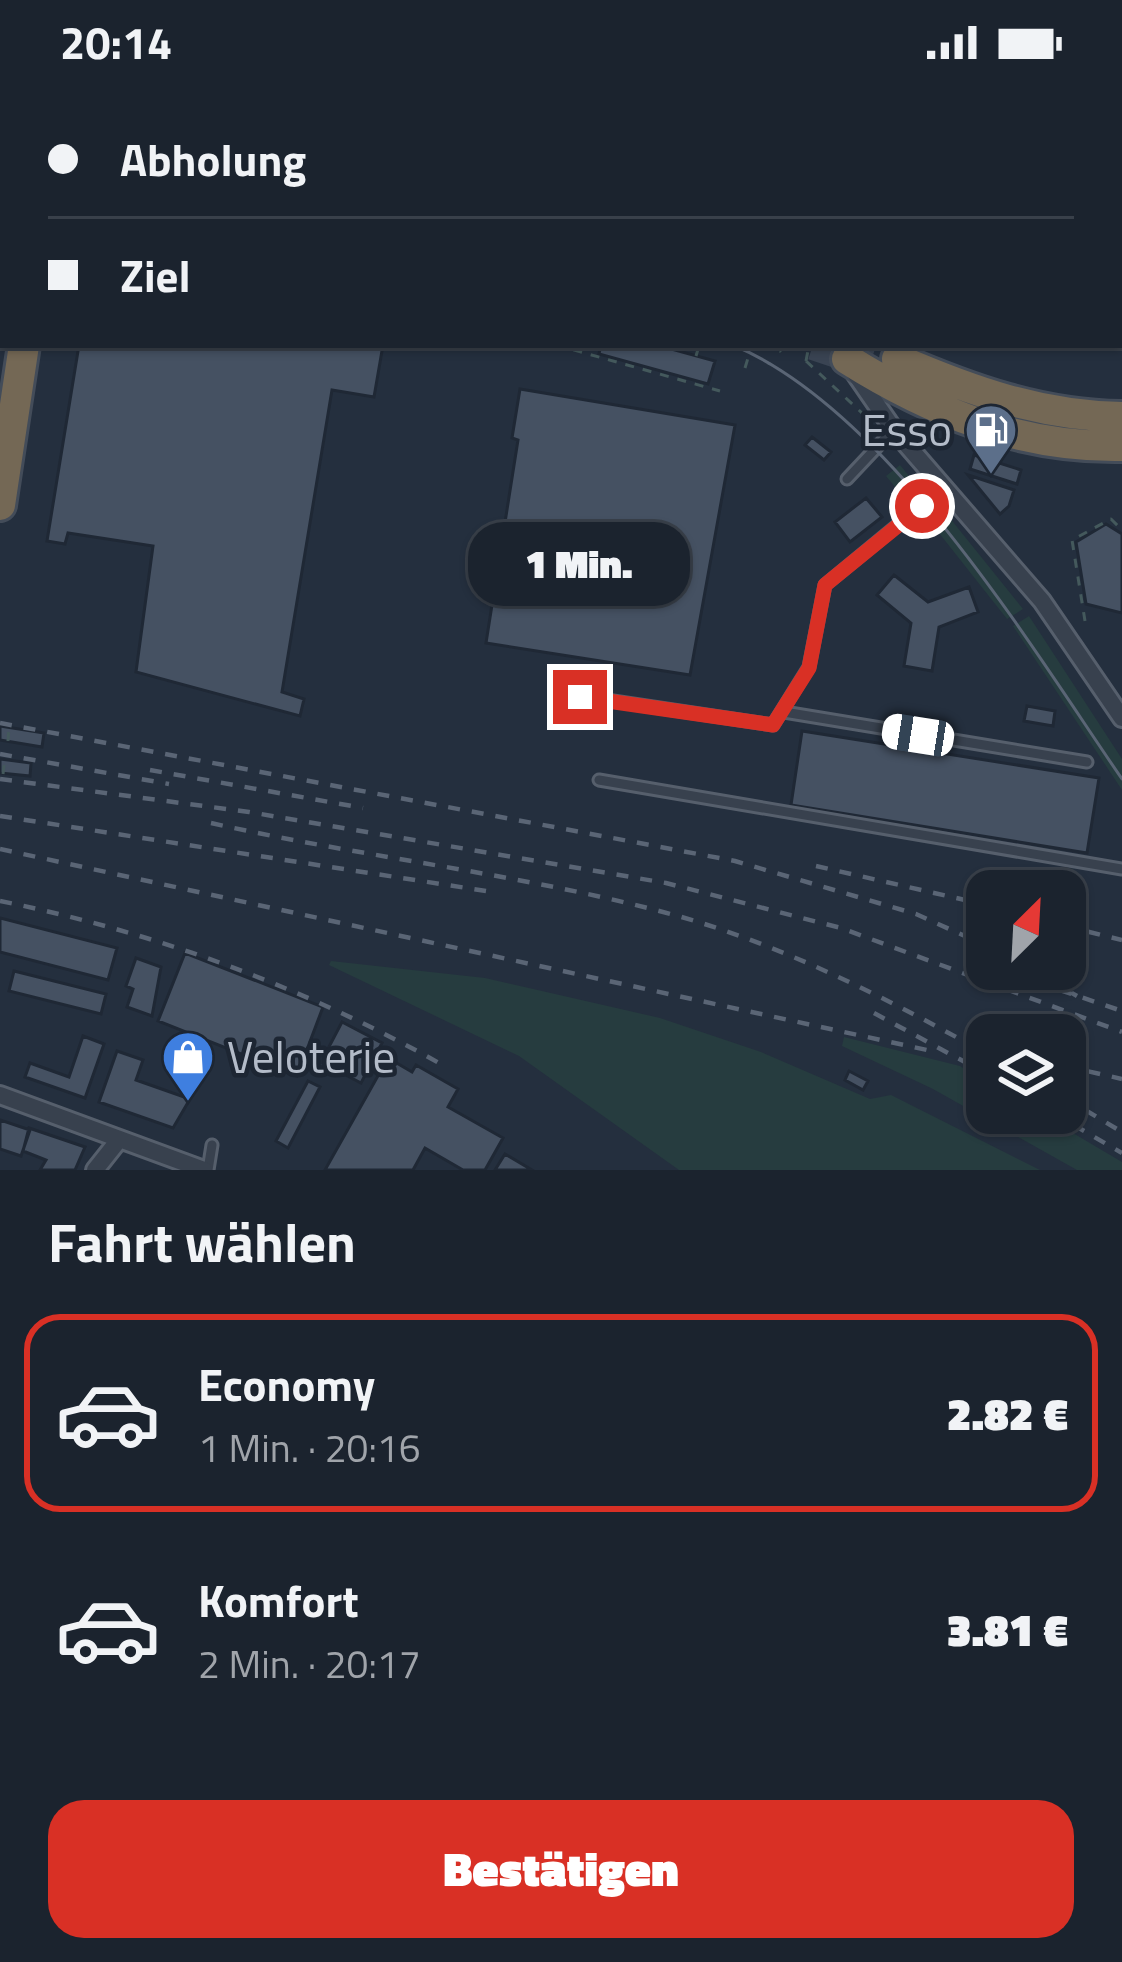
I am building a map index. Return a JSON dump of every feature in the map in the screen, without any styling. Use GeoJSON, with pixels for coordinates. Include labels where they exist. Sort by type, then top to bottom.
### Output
{"type":"FeatureCollection","features":[{"type":"Feature","properties":{"kind":"highway"},"geometry":{"type":"LineString","coordinates":[[0,505],[23,348]]}},
{"type":"Feature","properties":{"kind":"highway"},"geometry":{"type":"LineString","coordinates":[[825,363],[893,361],[1014,388],[1122,401]]}},
{"type":"Feature","properties":{"kind":"highway"},"geometry":{"type":"LineString","coordinates":[[893,361],[1017,404],[1122,417]]}},
{"type":"Feature","properties":{"kind":"highway"},"geometry":{"type":"LineString","coordinates":[[893,361],[1006,418],[1122,432]]}},
{"type":"Feature","properties":{"kind":"highway"},"geometry":{"type":"LineString","coordinates":[[893,361],[1012,435],[1122,446]]}},
{"type":"Feature","properties":{"kind":"street"},"geometry":{"type":"LineString","coordinates":[[825,363],[946,485],[1042,601],[1122,718]]}},
{"type":"Feature","properties":{"kind":"street"},"geometry":{"type":"LineString","coordinates":[[0,1095],[206,1170]]}},
{"type":"Feature","properties":{"kind":"street"},"geometry":{"type":"LineString","coordinates":[[95,1170],[118,1141]]}},
{"type":"Feature","properties":{"kind":"lane"},"geometry":{"type":"LineString","coordinates":[[848,479],[894,430]]}},
{"type":"Feature","properties":{"kind":"lane"},"geometry":{"type":"LineString","coordinates":[[580,697],[761,727],[773,725],[809,668],[825,585],[946,485]]}},
{"type":"Feature","properties":{"kind":"lane"},"geometry":{"type":"LineString","coordinates":[[784,712],[1088,762]]}},
{"type":"Feature","properties":{"kind":"lane"},"geometry":{"type":"LineString","coordinates":[[599,780],[1122,869]]}},
{"type":"Feature","properties":{"kind":"lane"},"geometry":{"type":"LineString","coordinates":[[206,1170],[212,1145]]}},
{"type":"Feature","properties":{"kind":"path"},"geometry":{"type":"LineString","coordinates":[[567,348],[720,391]]}},
{"type":"Feature","properties":{"kind":"path"},"geometry":{"type":"LineString","coordinates":[[696,356],[698,348]]}},
{"type":"Feature","properties":{"kind":"path"},"geometry":{"type":"LineString","coordinates":[[745,368],[748,358]]}},
{"type":"Feature","properties":{"kind":"path"},"geometry":{"type":"LineString","coordinates":[[825,363],[865,416]]}},
{"type":"Feature","properties":{"kind":"path"},"geometry":{"type":"LineString","coordinates":[[1085,621],[1072,540],[1111,520],[1122,530]]}},
{"type":"Feature","properties":{"kind":"path"},"geometry":{"type":"LineString","coordinates":[[8,741],[9,727]]}},
{"type":"Feature","properties":{"kind":"path"},"geometry":{"type":"LineString","coordinates":[[3,774],[5,759]]}},
{"type":"Feature","properties":{"kind":"green space"},"geometry":{"type":"Polygon","coordinates":[[[900,465],[923,493],[909,504],[886,476],[900,465]]]}},
{"type":"Feature","properties":{"kind":"green space"},"geometry":{"type":"Polygon","coordinates":[[[949,517],[1023,609],[1007,619],[935,528],[949,517]]]}},
{"type":"Feature","properties":{"kind":"green space"},"geometry":{"type":"Polygon","coordinates":[[[1029,616],[1122,759],[1122,790],[1013,626],[1029,616]]]}},
{"type":"Feature","properties":{"kind":"green space"},"geometry":{"type":"Polygon","coordinates":[[[331,961],[485,978],[660,1018],[761,1052],[870,1099],[891,1095],[1040,1170],[679,1170],[519,1056],[329,965],[331,961]]]}},
{"type":"Feature","properties":{"kind":"green space"},"geometry":{"type":"Polygon","coordinates":[[[844,1037],[960,1066],[966,1070],[966,1108],[933,1089],[842,1046],[844,1037]]]}},
{"type":"Feature","properties":{"kind":"green space"},"geometry":{"type":"Polygon","coordinates":[[[1013,1134],[1075,1134],[1122,1162],[1122,1170],[1077,1170],[1013,1134]]]}},
{"type":"Feature","properties":{"kind":"building"},"geometry":{"type":"Polygon","coordinates":[[[79,348],[382,348],[374,397],[332,390],[282,692],[304,699],[300,716],[136,672],[153,546],[68,533],[65,544],[47,541],[79,348]]]}},
{"type":"Feature","properties":{"kind":"building"},"geometry":{"type":"Polygon","coordinates":[[[600,348],[668,348],[715,361],[708,384],[599,354],[600,348]]]}},
{"type":"Feature","properties":{"kind":"building"},"geometry":{"type":"Polygon","coordinates":[[[520,389],[735,425],[690,675],[486,643],[518,440],[512,438],[520,389]]]}},
{"type":"Feature","properties":{"kind":"building"},"geometry":{"type":"Polygon","coordinates":[[[812,437],[831,452],[824,460],[805,445],[812,437]]]}},
{"type":"Feature","properties":{"kind":"building"},"geometry":{"type":"Polygon","coordinates":[[[974,455],[1021,470],[1017,484],[970,469],[974,455]]]}},
{"type":"Feature","properties":{"kind":"building"},"geometry":{"type":"Polygon","coordinates":[[[968,475],[1014,490],[1009,506],[1000,514],[968,475]]]}},
{"type":"Feature","properties":{"kind":"building"},"geometry":{"type":"Polygon","coordinates":[[[866,498],[882,517],[850,542],[835,522],[866,498]]]}},
{"type":"Feature","properties":{"kind":"building"},"geometry":{"type":"Polygon","coordinates":[[[1106,524],[1122,534],[1122,613],[1086,604],[1076,542],[1106,524]]]}},
{"type":"Feature","properties":{"kind":"building"},"geometry":{"type":"Polygon","coordinates":[[[894,575],[928,602],[969,587],[978,612],[939,627],[932,671],[904,666],[911,623],[877,595],[894,575]]]}},
{"type":"Feature","properties":{"kind":"building"},"geometry":{"type":"Polygon","coordinates":[[[1027,706],[1055,711],[1053,726],[1024,721],[1027,706]]]}},
{"type":"Feature","properties":{"kind":"building"},"geometry":{"type":"Polygon","coordinates":[[[0,726],[44,733],[42,747],[0,740],[0,726]]]}},
{"type":"Feature","properties":{"kind":"building"},"geometry":{"type":"Polygon","coordinates":[[[802,731],[1099,778],[1087,853],[791,805],[802,731]]]}},
{"type":"Feature","properties":{"kind":"building"},"geometry":{"type":"Polygon","coordinates":[[[0,759],[31,763],[30,776],[0,773],[0,759]]]}},
{"type":"Feature","properties":{"kind":"building"},"geometry":{"type":"Polygon","coordinates":[[[0,918],[117,948],[108,980],[0,952],[0,918]]]}},
{"type":"Feature","properties":{"kind":"building"},"geometry":{"type":"Polygon","coordinates":[[[185,953],[323,1007],[297,1076],[158,1021],[185,953]]]}},
{"type":"Feature","properties":{"kind":"building"},"geometry":{"type":"Polygon","coordinates":[[[136,958],[161,967],[152,1016],[127,1007],[133,989],[126,986],[136,958]]]}},
{"type":"Feature","properties":{"kind":"building"},"geometry":{"type":"Polygon","coordinates":[[[14,971],[106,994],[101,1014],[9,991],[14,971]]]}},
{"type":"Feature","properties":{"kind":"building"},"geometry":{"type":"Polygon","coordinates":[[[342,1022],[382,1043],[361,1083],[321,1062],[342,1022]]]}},
{"type":"Feature","properties":{"kind":"building"},"geometry":{"type":"Polygon","coordinates":[[[83,1036],[104,1044],[85,1098],[25,1077],[30,1063],[69,1077],[83,1036]]]}},
{"type":"Feature","properties":{"kind":"building"},"geometry":{"type":"Polygon","coordinates":[[[117,1051],[143,1060],[136,1080],[190,1099],[173,1128],[99,1102],[117,1051]]]}},
{"type":"Feature","properties":{"kind":"building"},"geometry":{"type":"Polygon","coordinates":[[[388,1058],[412,1072],[416,1065],[458,1089],[448,1107],[503,1138],[485,1170],[463,1170],[425,1148],[413,1170],[325,1170],[388,1058]]]}},
{"type":"Feature","properties":{"kind":"building"},"geometry":{"type":"Polygon","coordinates":[[[849,1071],[868,1081],[863,1090],[845,1080],[849,1071]]]}},
{"type":"Feature","properties":{"kind":"building"},"geometry":{"type":"Polygon","coordinates":[[[308,1081],[320,1087],[288,1148],[276,1141],[308,1081]]]}},
{"type":"Feature","properties":{"kind":"building"},"geometry":{"type":"Polygon","coordinates":[[[0,1120],[30,1130],[21,1156],[0,1149],[0,1120]]]}},
{"type":"Feature","properties":{"kind":"building"},"geometry":{"type":"Polygon","coordinates":[[[29,1128],[85,1147],[75,1170],[40,1170],[46,1160],[23,1151],[29,1128]]]}},
{"type":"Feature","properties":{"kind":"building"},"geometry":{"type":"Polygon","coordinates":[[[505,1154],[532,1170],[495,1170],[505,1154]]]}},
{"type":"Feature","properties":{"kind":"tunnel"},"geometry":{"type":"LineString","coordinates":[[822,348],[870,364]]}},
{"type":"Feature","properties":{"kind":"tram line"},"geometry":{"type":"LineString","coordinates":[[738,348],[790,377],[846,421],[899,475],[998,599],[1122,779]]}},
{"type":"Feature","properties":{"kind":"railway"},"geometry":{"type":"LineString","coordinates":[[0,723],[735,861],[916,914],[966,937]]}},
{"type":"Feature","properties":{"kind":"railway"},"geometry":{"type":"LineString","coordinates":[[0,754],[169,784]]}},
{"type":"Feature","properties":{"kind":"railway"},"geometry":{"type":"LineString","coordinates":[[150,770],[363,808]]}},
{"type":"Feature","properties":{"kind":"railway"},"geometry":{"type":"LineString","coordinates":[[0,779],[249,812],[666,883],[841,928],[1122,1032]]}},
{"type":"Feature","properties":{"kind":"railway"},"geometry":{"type":"LineString","coordinates":[[0,816],[486,891]]}},
{"type":"Feature","properties":{"kind":"railway"},"geometry":{"type":"LineString","coordinates":[[211,823],[562,889],[678,916],[836,976],[966,1043]]}},
{"type":"Feature","properties":{"kind":"railway"},"geometry":{"type":"LineString","coordinates":[[0,849],[927,1050]]}},
{"type":"Feature","properties":{"kind":"railway"},"geometry":{"type":"LineString","coordinates":[[816,866],[966,900]]}},
{"type":"Feature","properties":{"kind":"railway"},"geometry":{"type":"LineString","coordinates":[[0,901],[114,929],[226,965],[334,1010],[439,1063]]}},
{"type":"Feature","properties":{"kind":"railway"},"geometry":{"type":"LineString","coordinates":[[1086,931],[1122,940]]}},
{"type":"Feature","properties":{"kind":"railway"},"geometry":{"type":"LineString","coordinates":[[1060,990],[1122,1011]]}},
{"type":"Feature","properties":{"kind":"railway"},"geometry":{"type":"LineString","coordinates":[[1067,990],[1077,996]]}},
{"type":"Feature","properties":{"kind":"railway"},"geometry":{"type":"LineString","coordinates":[[874,1013],[966,1063]]}},
{"type":"Feature","properties":{"kind":"railway"},"geometry":{"type":"LineString","coordinates":[[1086,1071],[1122,1079]]}},
{"type":"Feature","properties":{"kind":"railway"},"geometry":{"type":"LineString","coordinates":[[1086,1111],[1122,1132]]}},
{"type":"Feature","properties":{"kind":"railway"},"geometry":{"type":"LineString","coordinates":[[1086,1132],[1122,1153]]}},
{"type":"Feature","properties":{"kind":"place","name":"Esso"},"geometry":{"type":"Point","coordinates":[991,476]}},
{"type":"Feature","properties":{"kind":"place","name":"Veloterie"},"geometry":{"type":"Point","coordinates":[188,1103]}},
{"type":"Feature","properties":{"kind":"route"},"geometry":{"type":"LineString","coordinates":[[580,697],[761,727],[773,725],[809,668],[825,585],[922,506]]}}]}
